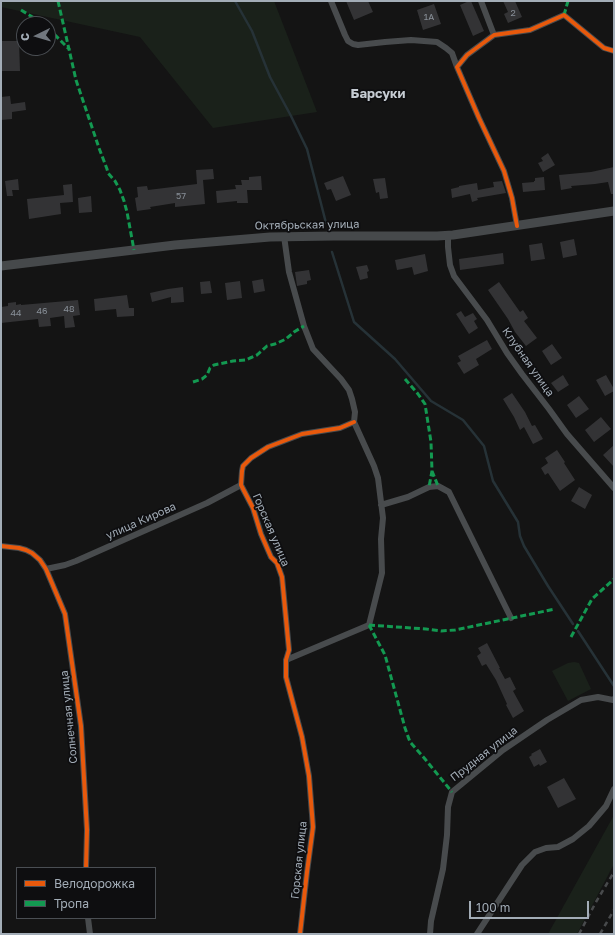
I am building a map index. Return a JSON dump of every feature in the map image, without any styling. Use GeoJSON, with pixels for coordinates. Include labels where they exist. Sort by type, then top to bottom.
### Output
{"type":"FeatureCollection","features":[{"type":"Feature","properties":{"kind":"main road","name":"Октябрьская улица"},"geometry":{"type":"LineString","coordinates":[[1,266],[175,245],[284,236],[448,236],[614,211]]}},
{"type":"Feature","properties":{"kind":"street"},"geometry":{"type":"LineString","coordinates":[[331,1],[348,41],[353,44],[358,45],[411,40],[437,42],[452,53],[479,118],[504,171],[512,198],[517,226]]}},
{"type":"Feature","properties":{"kind":"street"},"geometry":{"type":"LineString","coordinates":[[481,1],[494,36]]}},
{"type":"Feature","properties":{"kind":"street"},"geometry":{"type":"LineString","coordinates":[[457,67],[467,55],[494,36],[530,30],[564,15],[604,48],[614,51]]}},
{"type":"Feature","properties":{"kind":"street"},"geometry":{"type":"LineString","coordinates":[[284,236],[289,272],[304,326],[313,349],[334,370],[349,390],[354,405],[354,422],[378,478],[383,518],[382,573],[369,625],[286,660]]}},
{"type":"Feature","properties":{"kind":"street","name":"Клубная улица"},"geometry":{"type":"LineString","coordinates":[[448,236],[450,265],[454,276],[487,320],[522,374],[550,409],[567,434],[614,488]]}},
{"type":"Feature","properties":{"kind":"street","name":"Горская улица"},"geometry":{"type":"LineString","coordinates":[[300,934],[313,827],[306,755],[286,677],[286,660],[289,650],[282,577],[277,563],[271,556],[261,534],[253,508],[242,484],[243,466],[263,450],[286,440],[302,434],[340,428],[354,422]]}},
{"type":"Feature","properties":{"kind":"street","name":"улица Кирова"},"geometry":{"type":"LineString","coordinates":[[46,569],[66,565],[76,561],[207,503],[242,484]]}},
{"type":"Feature","properties":{"kind":"street"},"geometry":{"type":"LineString","coordinates":[[381,505],[408,497],[429,487],[438,486],[449,492],[511,618]]}},
{"type":"Feature","properties":{"kind":"street"},"geometry":{"type":"LineString","coordinates":[[1,546],[26,550],[36,557],[46,569]]}},
{"type":"Feature","properties":{"kind":"street","name":"Солнечная улица"},"geometry":{"type":"LineString","coordinates":[[46,569],[65,614],[81,726],[87,830],[86,867]]}},
{"type":"Feature","properties":{"kind":"street","name":"Прудная улица"},"geometry":{"type":"LineString","coordinates":[[430,934],[431,921],[443,869],[447,835],[448,808],[452,792],[503,750],[547,720],[581,700],[598,697],[614,701]]}},
{"type":"Feature","properties":{"kind":"street"},"geometry":{"type":"LineString","coordinates":[[477,934],[522,865],[535,852],[546,848],[558,847],[573,839],[589,826],[606,806],[614,789]]}},
{"type":"Feature","properties":{"kind":"street"},"geometry":{"type":"LineString","coordinates":[[88,919],[90,934]]}},
{"type":"Feature","properties":{"kind":"shaded area"},"geometry":{"type":"Polygon","coordinates":[[[1,1],[274,1],[317,112],[213,128],[140,37],[56,19],[56,16],[43,16],[1,7],[1,1]]]}},
{"type":"Feature","properties":{"kind":"shaded area"},"geometry":{"type":"Polygon","coordinates":[[[568,663],[579,663],[591,689],[568,701],[552,671],[568,663]]]}},
{"type":"Feature","properties":{"kind":"shaded area"},"geometry":{"type":"Polygon","coordinates":[[[614,815],[614,864],[577,934],[548,934],[614,815]]]}},
{"type":"Feature","properties":{"kind":"building"},"geometry":{"type":"Polygon","coordinates":[[[346,1],[368,1],[373,12],[354,20],[346,1]]]}},
{"type":"Feature","properties":{"kind":"building"},"geometry":{"type":"Polygon","coordinates":[[[471,1],[484,31],[473,36],[460,5],[471,1]]]}},
{"type":"Feature","properties":{"kind":"building"},"geometry":{"type":"Polygon","coordinates":[[[503,1],[515,1],[522,17],[508,23],[504,14],[508,12],[503,1]]]}},
{"type":"Feature","properties":{"kind":"building"},"geometry":{"type":"Polygon","coordinates":[[[434,4],[441,24],[423,30],[417,10],[434,4]]]}},
{"type":"Feature","properties":{"kind":"building"},"geometry":{"type":"Polygon","coordinates":[[[1,41],[16,41],[16,56],[20,56],[20,71],[1,71],[1,41]]]}},
{"type":"Feature","properties":{"kind":"building"},"geometry":{"type":"Polygon","coordinates":[[[10,96],[11,104],[25,102],[26,110],[12,112],[12,119],[1,120],[1,97],[10,96]]]}},
{"type":"Feature","properties":{"kind":"building"},"geometry":{"type":"Polygon","coordinates":[[[548,153],[555,165],[543,172],[538,163],[543,161],[541,158],[548,153]]]}},
{"type":"Feature","properties":{"kind":"building"},"geometry":{"type":"Polygon","coordinates":[[[614,167],[614,194],[611,194],[608,182],[571,186],[572,188],[561,190],[559,175],[591,172],[614,167]]]}},
{"type":"Feature","properties":{"kind":"building"},"geometry":{"type":"Polygon","coordinates":[[[213,169],[214,179],[203,180],[205,204],[175,207],[175,203],[150,207],[151,209],[137,211],[135,198],[138,197],[137,187],[147,186],[148,190],[197,184],[196,170],[213,169]]]}},
{"type":"Feature","properties":{"kind":"building"},"geometry":{"type":"Polygon","coordinates":[[[261,176],[262,190],[247,190],[248,203],[237,203],[237,201],[217,203],[216,191],[236,189],[235,185],[242,185],[241,180],[249,180],[249,177],[261,176]]]}},
{"type":"Feature","properties":{"kind":"building"},"geometry":{"type":"Polygon","coordinates":[[[343,176],[351,195],[336,201],[331,189],[327,190],[324,183],[343,176]]]}},
{"type":"Feature","properties":{"kind":"building"},"geometry":{"type":"Polygon","coordinates":[[[544,177],[545,190],[523,192],[522,183],[534,182],[535,178],[544,177]]]}},
{"type":"Feature","properties":{"kind":"building"},"geometry":{"type":"Polygon","coordinates":[[[385,178],[388,198],[380,199],[379,192],[376,193],[373,179],[385,178]]]}},
{"type":"Feature","properties":{"kind":"building"},"geometry":{"type":"Polygon","coordinates":[[[18,179],[19,190],[12,190],[13,196],[7,196],[5,181],[18,179]]]}},
{"type":"Feature","properties":{"kind":"building"},"geometry":{"type":"Polygon","coordinates":[[[502,181],[506,193],[477,198],[478,200],[472,202],[470,194],[452,198],[451,189],[459,186],[477,183],[478,190],[494,187],[493,182],[502,181]]]}},
{"type":"Feature","properties":{"kind":"building"},"geometry":{"type":"Polygon","coordinates":[[[72,184],[73,202],[60,203],[61,214],[29,219],[27,199],[64,195],[63,185],[72,184]]]}},
{"type":"Feature","properties":{"kind":"building"},"geometry":{"type":"Polygon","coordinates":[[[91,196],[92,212],[79,213],[78,198],[91,196]]]}},
{"type":"Feature","properties":{"kind":"building"},"geometry":{"type":"Polygon","coordinates":[[[574,239],[577,255],[563,258],[560,242],[574,239]]]}},
{"type":"Feature","properties":{"kind":"building"},"geometry":{"type":"Polygon","coordinates":[[[542,243],[545,259],[531,261],[529,245],[542,243]]]}},
{"type":"Feature","properties":{"kind":"building"},"geometry":{"type":"Polygon","coordinates":[[[503,253],[504,264],[460,270],[459,259],[503,253]]]}},
{"type":"Feature","properties":{"kind":"building"},"geometry":{"type":"Polygon","coordinates":[[[425,254],[428,271],[414,275],[412,267],[397,270],[395,260],[425,254]]]}},
{"type":"Feature","properties":{"kind":"building"},"geometry":{"type":"Polygon","coordinates":[[[367,265],[369,271],[367,272],[368,278],[360,280],[356,267],[367,265]]]}},
{"type":"Feature","properties":{"kind":"building"},"geometry":{"type":"Polygon","coordinates":[[[309,270],[311,280],[307,281],[307,284],[297,286],[295,272],[309,270]]]}},
{"type":"Feature","properties":{"kind":"building"},"geometry":{"type":"Polygon","coordinates":[[[263,279],[265,291],[254,293],[252,281],[263,279]]]}},
{"type":"Feature","properties":{"kind":"building"},"geometry":{"type":"Polygon","coordinates":[[[210,281],[212,293],[201,294],[200,282],[210,281]]]}},
{"type":"Feature","properties":{"kind":"building"},"geometry":{"type":"Polygon","coordinates":[[[240,281],[242,298],[227,300],[225,283],[240,281]]]}},
{"type":"Feature","properties":{"kind":"building"},"geometry":{"type":"Polygon","coordinates":[[[499,282],[520,312],[523,310],[528,318],[524,321],[537,338],[526,346],[515,332],[488,290],[499,282]]]}},
{"type":"Feature","properties":{"kind":"building"},"geometry":{"type":"Polygon","coordinates":[[[183,287],[184,302],[171,303],[171,297],[152,302],[150,293],[183,287]]]}},
{"type":"Feature","properties":{"kind":"building"},"geometry":{"type":"Polygon","coordinates":[[[127,295],[129,308],[134,308],[134,316],[117,317],[116,309],[95,311],[94,299],[127,295]]]}},
{"type":"Feature","properties":{"kind":"building"},"geometry":{"type":"Polygon","coordinates":[[[78,300],[80,315],[73,316],[75,327],[65,328],[64,316],[50,318],[51,326],[39,327],[38,319],[1,323],[1,307],[8,306],[8,303],[16,302],[16,305],[21,305],[78,300]]]}},
{"type":"Feature","properties":{"kind":"building"},"geometry":{"type":"Polygon","coordinates":[[[461,311],[465,317],[473,313],[477,319],[474,321],[478,328],[469,334],[456,314],[461,311]]]}},
{"type":"Feature","properties":{"kind":"building"},"geometry":{"type":"Polygon","coordinates":[[[487,340],[492,349],[476,359],[479,365],[464,374],[457,363],[461,361],[458,356],[487,340]]]}},
{"type":"Feature","properties":{"kind":"building"},"geometry":{"type":"Polygon","coordinates":[[[552,344],[562,358],[551,365],[542,351],[552,344]]]}},
{"type":"Feature","properties":{"kind":"building"},"geometry":{"type":"Polygon","coordinates":[[[563,375],[569,385],[558,392],[551,383],[563,375]]]}},
{"type":"Feature","properties":{"kind":"building"},"geometry":{"type":"Polygon","coordinates":[[[606,375],[614,391],[605,396],[596,380],[606,375]]]}},
{"type":"Feature","properties":{"kind":"building"},"geometry":{"type":"Polygon","coordinates":[[[512,393],[525,412],[532,426],[535,425],[543,439],[533,444],[524,427],[520,430],[503,399],[512,393]]]}},
{"type":"Feature","properties":{"kind":"building"},"geometry":{"type":"Polygon","coordinates":[[[579,396],[589,409],[576,418],[567,405],[579,396]]]}},
{"type":"Feature","properties":{"kind":"building"},"geometry":{"type":"Polygon","coordinates":[[[601,417],[611,429],[594,442],[585,430],[601,417]]]}},
{"type":"Feature","properties":{"kind":"building"},"geometry":{"type":"Polygon","coordinates":[[[614,445],[614,467],[603,455],[614,445]]]}},
{"type":"Feature","properties":{"kind":"building"},"geometry":{"type":"Polygon","coordinates":[[[557,450],[575,480],[560,491],[548,473],[545,475],[541,468],[548,463],[545,458],[557,450]]]}},
{"type":"Feature","properties":{"kind":"building"},"geometry":{"type":"Polygon","coordinates":[[[579,487],[592,495],[585,509],[571,501],[579,487]]]}},
{"type":"Feature","properties":{"kind":"building"},"geometry":{"type":"Polygon","coordinates":[[[487,643],[505,679],[510,677],[516,689],[513,691],[524,711],[513,718],[496,680],[486,664],[482,666],[477,656],[481,653],[478,648],[487,643]]]}},
{"type":"Feature","properties":{"kind":"building"},"geometry":{"type":"Polygon","coordinates":[[[540,749],[547,762],[540,766],[539,764],[534,767],[529,757],[532,755],[531,754],[540,749]]]}},
{"type":"Feature","properties":{"kind":"building"},"geometry":{"type":"Polygon","coordinates":[[[564,778],[576,799],[558,808],[547,787],[564,778]]]}},
{"type":"Feature","properties":{"kind":"waterway"},"geometry":{"type":"LineString","coordinates":[[235,1],[252,31],[270,77],[307,149],[326,223]]}},
{"type":"Feature","properties":{"kind":"waterway"},"geometry":{"type":"LineString","coordinates":[[332,252],[354,322],[395,359],[431,401],[463,420],[484,446],[493,481],[518,522],[520,536],[524,546],[573,624]]}},
{"type":"Feature","properties":{"kind":"waterway"},"geometry":{"type":"LineString","coordinates":[[578,631],[614,686]]}},
{"type":"Feature","properties":{"kind":"railway"},"geometry":{"type":"LineString","coordinates":[[579,934],[614,872]]}},
{"type":"Feature","properties":{"kind":"railway"},"geometry":{"type":"LineString","coordinates":[[600,934],[614,910]]}},
{"type":"Feature","properties":{"kind":"marked path"},"geometry":{"type":"LineString","coordinates":[[58,1],[76,80],[108,173],[115,181],[124,201],[134,250]]}},
{"type":"Feature","properties":{"kind":"marked path"},"geometry":{"type":"LineString","coordinates":[[564,15],[568,1]]}},
{"type":"Feature","properties":{"kind":"marked path"},"geometry":{"type":"LineString","coordinates":[[21,10],[31,16]]}},
{"type":"Feature","properties":{"kind":"marked path"},"geometry":{"type":"LineString","coordinates":[[56,36],[70,50]]}},
{"type":"Feature","properties":{"kind":"marked path"},"geometry":{"type":"LineString","coordinates":[[193,382],[202,379],[207,375],[210,368],[214,365],[246,360],[257,355],[267,346],[286,339],[304,326]]}},
{"type":"Feature","properties":{"kind":"marked path"},"geometry":{"type":"LineString","coordinates":[[405,379],[425,404],[431,442],[432,471],[429,487]]}},
{"type":"Feature","properties":{"kind":"marked path"},"geometry":{"type":"LineString","coordinates":[[432,471],[438,486]]}},
{"type":"Feature","properties":{"kind":"marked path"},"geometry":{"type":"LineString","coordinates":[[571,637],[592,599],[614,579]]}},
{"type":"Feature","properties":{"kind":"marked path"},"geometry":{"type":"LineString","coordinates":[[369,625],[441,631],[455,630],[555,609]]}},
{"type":"Feature","properties":{"kind":"marked path"},"geometry":{"type":"LineString","coordinates":[[369,625],[385,655],[410,742],[452,792]]}},
{"type":"Feature","properties":{"kind":"cycle path"},"geometry":{"type":"LineString","coordinates":[[517,226],[512,198],[504,171],[457,67],[467,55],[494,35],[530,30],[564,15],[604,48],[614,51]]}},
{"type":"Feature","properties":{"kind":"cycle path"},"geometry":{"type":"LineString","coordinates":[[300,934],[313,827],[309,776],[302,737],[286,677],[286,660],[289,650],[282,577],[277,563],[271,557],[261,534],[253,508],[241,485],[242,471],[243,466],[251,458],[268,447],[302,434],[340,428],[354,422]]}},
{"type":"Feature","properties":{"kind":"cycle path"},"geometry":{"type":"LineString","coordinates":[[1,546],[26,550],[40,560],[46,569],[65,614],[81,726],[87,830],[86,867]]}},
{"type":"Feature","properties":{"kind":"district","name":"Барсуки"},"geometry":{"type":"Point","coordinates":[378,94]}}]}
